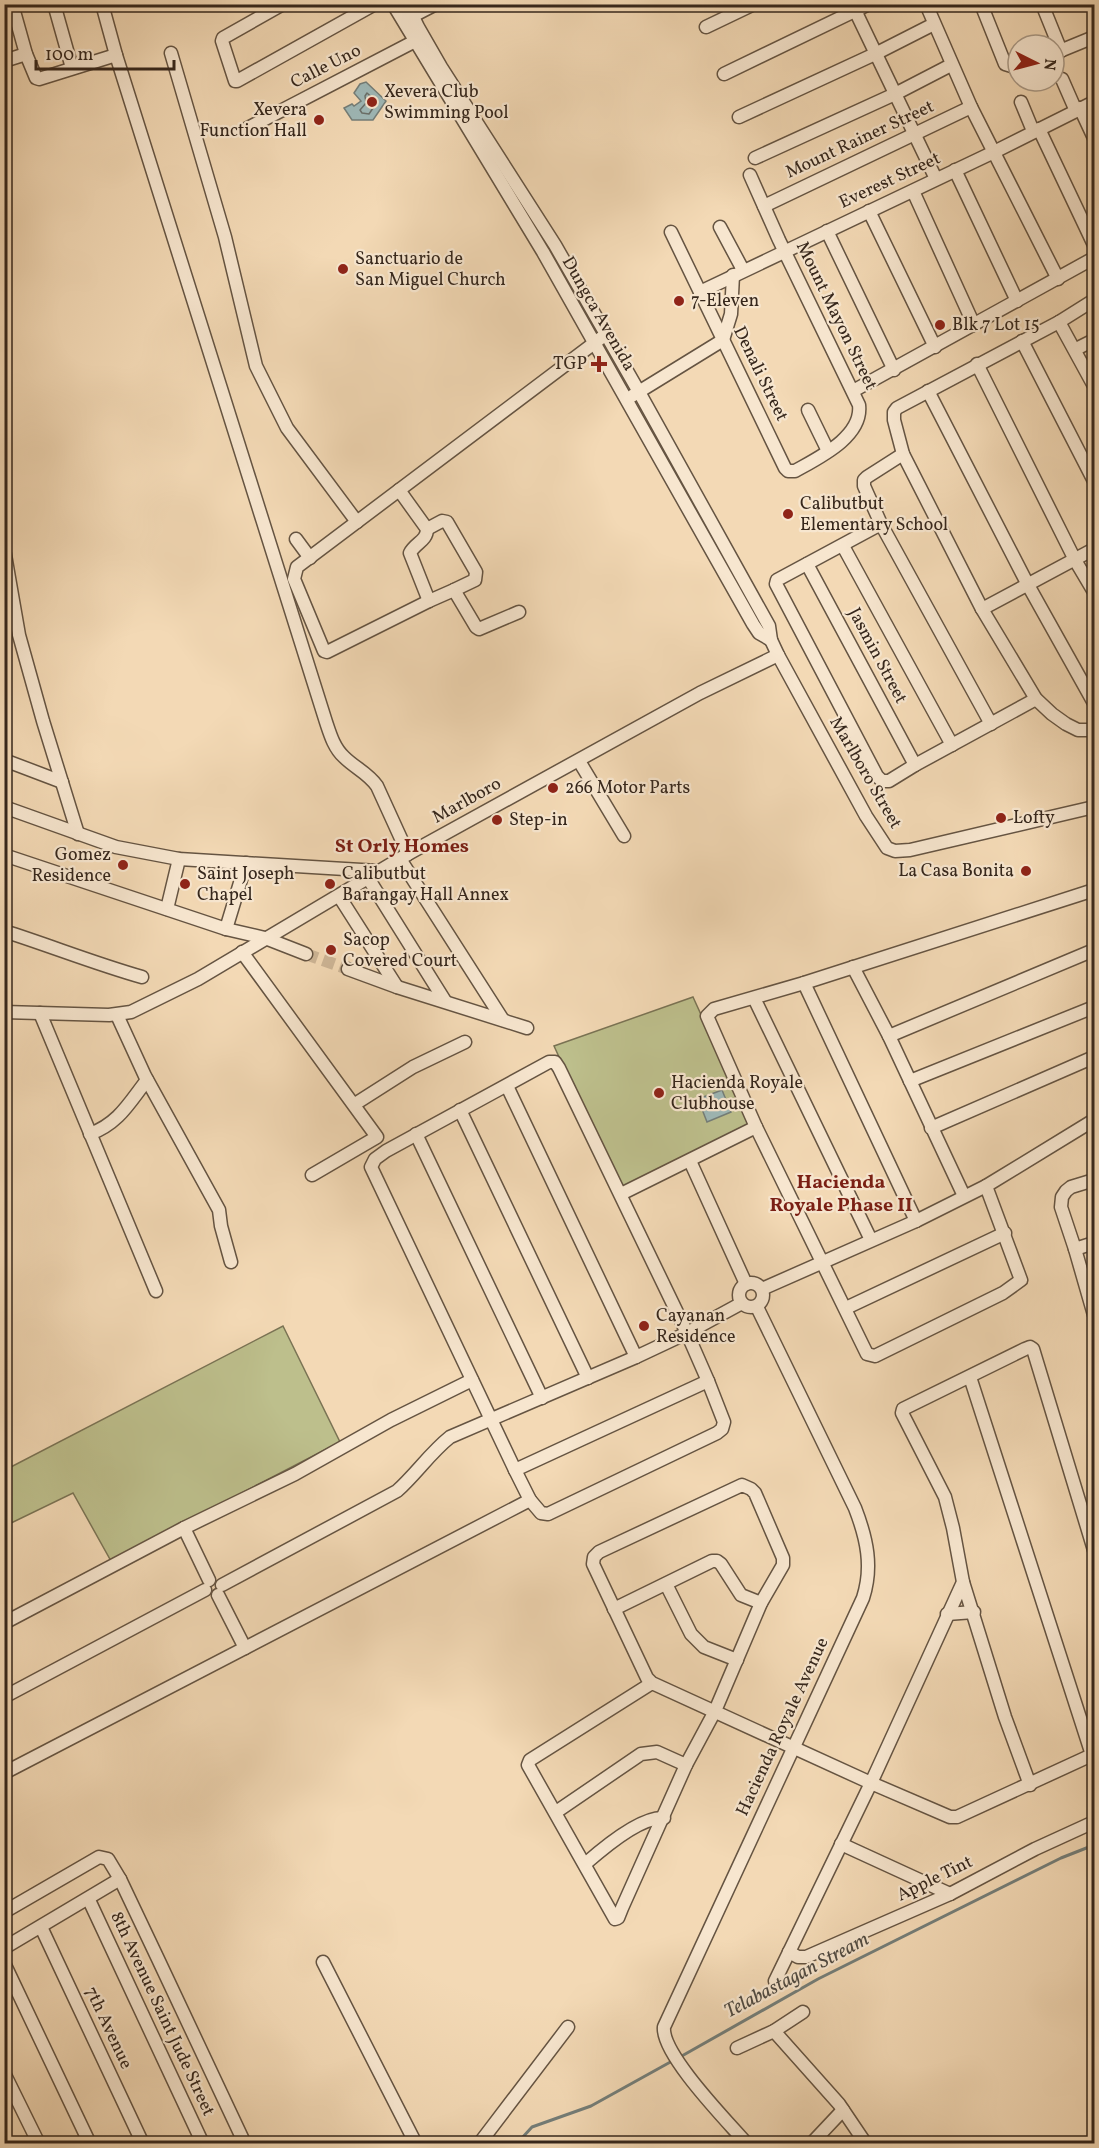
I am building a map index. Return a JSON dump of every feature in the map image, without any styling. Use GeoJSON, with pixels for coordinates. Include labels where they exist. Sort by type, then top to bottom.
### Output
{"type":"FeatureCollection","features":[{"type":"Feature","properties":{"kind":"street"},"geometry":{"type":"LineString","coordinates":[[12,4],[34,77],[39,79],[116,55]]}},
{"type":"Feature","properties":{"kind":"street"},"geometry":{"type":"LineString","coordinates":[[54,4],[72,69]]}},
{"type":"Feature","properties":{"kind":"street"},"geometry":{"type":"LineString","coordinates":[[102,4],[116,55],[334,743],[341,755],[370,777],[377,786],[404,857],[503,1020]]}},
{"type":"Feature","properties":{"kind":"street"},"geometry":{"type":"LineString","coordinates":[[283,4],[223,38],[233,78],[237,81],[375,4]]}},
{"type":"Feature","properties":{"kind":"street","name":"Dungca Avenida"},"geometry":{"type":"LineString","coordinates":[[393,4],[407,19],[543,252],[753,624],[759,633],[771,640]]}},
{"type":"Feature","properties":{"kind":"street","name":"Dungca Avenida"},"geometry":{"type":"LineString","coordinates":[[407,4],[407,19]]}},
{"type":"Feature","properties":{"kind":"street"},"geometry":{"type":"LineString","coordinates":[[407,19],[436,4]]}},
{"type":"Feature","properties":{"kind":"street"},"geometry":{"type":"LineString","coordinates":[[706,27],[754,4]]}},
{"type":"Feature","properties":{"kind":"street"},"geometry":{"type":"LineString","coordinates":[[724,74],[853,8],[869,4]]}},
{"type":"Feature","properties":{"kind":"street"},"geometry":{"type":"LineString","coordinates":[[926,4],[951,65],[1058,279]]}},
{"type":"Feature","properties":{"kind":"street"},"geometry":{"type":"LineString","coordinates":[[981,4],[1006,64]]}},
{"type":"Feature","properties":{"kind":"street"},"geometry":{"type":"LineString","coordinates":[[1042,4],[1051,33]]}},
{"type":"Feature","properties":{"kind":"street"},"geometry":{"type":"LineString","coordinates":[[853,8],[936,179]]}},
{"type":"Feature","properties":{"kind":"street"},"geometry":{"type":"LineString","coordinates":[[740,117],[934,24]]}},
{"type":"Feature","properties":{"kind":"street"},"geometry":{"type":"LineString","coordinates":[[1066,48],[1095,37]]}},
{"type":"Feature","properties":{"kind":"street","name":"Dungca Avenida"},"geometry":{"type":"LineString","coordinates":[[419,39],[555,245],[769,626],[771,640],[778,655]]}},
{"type":"Feature","properties":{"kind":"street","name":"Calle Uno"},"geometry":{"type":"LineString","coordinates":[[246,129],[419,39]]}},
{"type":"Feature","properties":{"kind":"street"},"geometry":{"type":"LineString","coordinates":[[171,53],[225,237],[256,366],[287,428],[357,522]]}},
{"type":"Feature","properties":{"kind":"street"},"geometry":{"type":"LineString","coordinates":[[4,61],[26,54]]}},
{"type":"Feature","properties":{"kind":"street"},"geometry":{"type":"LineString","coordinates":[[755,158],[895,94],[951,65]]}},
{"type":"Feature","properties":{"kind":"street"},"geometry":{"type":"LineString","coordinates":[[1066,86],[1095,138]]}},
{"type":"Feature","properties":{"kind":"street"},"geometry":{"type":"LineString","coordinates":[[1021,102],[1095,245]]}},
{"type":"Feature","properties":{"kind":"street","name":"Everest Street"},"geometry":{"type":"LineString","coordinates":[[700,292],[1095,102]]}},
{"type":"Feature","properties":{"kind":"street","name":"Mount Rainer Street"},"geometry":{"type":"LineString","coordinates":[[764,206],[972,107]]}},
{"type":"Feature","properties":{"kind":"street"},"geometry":{"type":"LineString","coordinates":[[956,170],[1017,301]]}},
{"type":"Feature","properties":{"kind":"street","name":"Mount Mayon Street"},"geometry":{"type":"LineString","coordinates":[[750,175],[859,405],[858,420],[849,436],[795,471],[788,471],[785,468]]}},
{"type":"Feature","properties":{"kind":"street"},"geometry":{"type":"LineString","coordinates":[[913,191],[974,325]]}},
{"type":"Feature","properties":{"kind":"street"},"geometry":{"type":"LineString","coordinates":[[869,211],[935,347]]}},
{"type":"Feature","properties":{"kind":"street"},"geometry":{"type":"LineString","coordinates":[[626,399],[723,339],[732,315],[738,273],[720,227]]}},
{"type":"Feature","properties":{"kind":"street"},"geometry":{"type":"LineString","coordinates":[[827,231],[894,370]]}},
{"type":"Feature","properties":{"kind":"street","name":"Denali Street"},"geometry":{"type":"LineString","coordinates":[[671,232],[785,468]]}},
{"type":"Feature","properties":{"kind":"street"},"geometry":{"type":"LineString","coordinates":[[853,392],[1095,258]]}},
{"type":"Feature","properties":{"kind":"street"},"geometry":{"type":"LineString","coordinates":[[1095,300],[897,408],[894,412],[903,454],[982,609],[1036,699],[1066,724],[1078,730],[1095,730]]}},
{"type":"Feature","properties":{"kind":"street"},"geometry":{"type":"LineString","coordinates":[[1059,321],[1094,384]]}},
{"type":"Feature","properties":{"kind":"street"},"geometry":{"type":"LineString","coordinates":[[429,601],[410,553],[425,538],[428,529],[442,521],[447,522],[476,572],[475,580],[327,652],[324,651],[294,579],[297,567],[606,333]]}},
{"type":"Feature","properties":{"kind":"street"},"geometry":{"type":"LineString","coordinates":[[1022,340],[1095,481]]}},
{"type":"Feature","properties":{"kind":"street"},"geometry":{"type":"LineString","coordinates":[[1076,350],[1095,340]]}},
{"type":"Feature","properties":{"kind":"street"},"geometry":{"type":"LineString","coordinates":[[977,364],[1075,560],[1095,592]]}},
{"type":"Feature","properties":{"kind":"street"},"geometry":{"type":"LineString","coordinates":[[928,392],[1028,585],[1095,703]]}},
{"type":"Feature","properties":{"kind":"street"},"geometry":{"type":"LineString","coordinates":[[808,410],[828,450]]}},
{"type":"Feature","properties":{"kind":"street"},"geometry":{"type":"LineString","coordinates":[[903,454],[867,477],[864,480],[864,486],[881,524],[991,724]]}},
{"type":"Feature","properties":{"kind":"street"},"geometry":{"type":"LineString","coordinates":[[399,490],[428,529]]}},
{"type":"Feature","properties":{"kind":"street"},"geometry":{"type":"LineString","coordinates":[[881,524],[777,580],[776,584],[877,776],[882,781],[889,781],[1036,699]]}},
{"type":"Feature","properties":{"kind":"street"},"geometry":{"type":"LineString","coordinates":[[296,539],[310,558]]}},
{"type":"Feature","properties":{"kind":"street"},"geometry":{"type":"LineString","coordinates":[[843,546],[952,745]]}},
{"type":"Feature","properties":{"kind":"street"},"geometry":{"type":"LineString","coordinates":[[4,549],[19,635],[78,834]]}},
{"type":"Feature","properties":{"kind":"street"},"geometry":{"type":"LineString","coordinates":[[982,609],[1095,549]]}},
{"type":"Feature","properties":{"kind":"street","name":"Jasmin Street"},"geometry":{"type":"LineString","coordinates":[[807,564],[915,765]]}},
{"type":"Feature","properties":{"kind":"street"},"geometry":{"type":"LineString","coordinates":[[454,590],[479,630],[519,612]]}},
{"type":"Feature","properties":{"kind":"street","name":"Marlboro"},"geometry":{"type":"LineString","coordinates":[[4,1012],[117,1015],[131,1012],[198,979],[404,857],[700,693],[778,655]]}},
{"type":"Feature","properties":{"kind":"street","name":"Marlboro Street"},"geometry":{"type":"LineString","coordinates":[[778,655],[866,816],[887,848],[895,851],[910,850],[1095,807]]}},
{"type":"Feature","properties":{"kind":"street"},"geometry":{"type":"LineString","coordinates":[[4,760],[62,782]]}},
{"type":"Feature","properties":{"kind":"street"},"geometry":{"type":"LineString","coordinates":[[579,761],[624,836]]}},
{"type":"Feature","properties":{"kind":"street"},"geometry":{"type":"LineString","coordinates":[[4,807],[116,846],[179,859],[380,871]]}},
{"type":"Feature","properties":{"kind":"street"},"geometry":{"type":"LineString","coordinates":[[4,855],[226,928],[265,938],[306,954]]}},
{"type":"Feature","properties":{"kind":"street"},"geometry":{"type":"LineString","coordinates":[[168,909],[179,859]]}},
{"type":"Feature","properties":{"kind":"street"},"geometry":{"type":"LineString","coordinates":[[226,928],[246,863]]}},
{"type":"Feature","properties":{"kind":"street"},"geometry":{"type":"LineString","coordinates":[[368,878],[445,1001]]}},
{"type":"Feature","properties":{"kind":"street"},"geometry":{"type":"LineString","coordinates":[[986,1186],[1021,1280],[1003,1293],[874,1356],[867,1354],[756,1127],[707,1016],[714,1009],[804,983],[1095,890]]}},
{"type":"Feature","properties":{"kind":"street"},"geometry":{"type":"LineString","coordinates":[[339,896],[397,987]]}},
{"type":"Feature","properties":{"kind":"street"},"geometry":{"type":"LineString","coordinates":[[4,931],[142,977]]}},
{"type":"Feature","properties":{"kind":"street"},"geometry":{"type":"LineString","coordinates":[[889,1036],[1095,950]]}},
{"type":"Feature","properties":{"kind":"street"},"geometry":{"type":"LineString","coordinates":[[242,952],[377,1137],[312,1175]]}},
{"type":"Feature","properties":{"kind":"street"},"geometry":{"type":"LineString","coordinates":[[853,967],[889,1036],[964,1196]]}},
{"type":"Feature","properties":{"kind":"street"},"geometry":{"type":"LineString","coordinates":[[348,969],[527,1028]]}},
{"type":"Feature","properties":{"kind":"street"},"geometry":{"type":"LineString","coordinates":[[804,983],[916,1221]]}},
{"type":"Feature","properties":{"kind":"street"},"geometry":{"type":"LineString","coordinates":[[754,998],[871,1240]]}},
{"type":"Feature","properties":{"kind":"street"},"geometry":{"type":"LineString","coordinates":[[910,1081],[1095,1007]]}},
{"type":"Feature","properties":{"kind":"street"},"geometry":{"type":"LineString","coordinates":[[40,1013],[156,1291]]}},
{"type":"Feature","properties":{"kind":"street"},"geometry":{"type":"LineString","coordinates":[[117,1015],[147,1080],[219,1210],[231,1262]]}},
{"type":"Feature","properties":{"kind":"street"},"geometry":{"type":"LineString","coordinates":[[355,1104],[413,1067],[465,1042]]}},
{"type":"Feature","properties":{"kind":"street"},"geometry":{"type":"LineString","coordinates":[[931,1128],[1095,1057]]}},
{"type":"Feature","properties":{"kind":"street"},"geometry":{"type":"LineString","coordinates":[[549,1062],[555,1062],[687,1333],[724,1422],[722,1429],[717,1433],[548,1514],[541,1513],[531,1500],[515,1470],[371,1167],[375,1159],[460,1110],[549,1062]]}},
{"type":"Feature","properties":{"kind":"street"},"geometry":{"type":"LineString","coordinates":[[90,1134],[118,1119],[147,1080]]}},
{"type":"Feature","properties":{"kind":"street"},"geometry":{"type":"LineString","coordinates":[[507,1086],[636,1357]]}},
{"type":"Feature","properties":{"kind":"street"},"geometry":{"type":"LineString","coordinates":[[460,1110],[588,1378]]}},
{"type":"Feature","properties":{"kind":"street"},"geometry":{"type":"LineString","coordinates":[[762,1289],[916,1221],[986,1186],[1095,1120]]}},
{"type":"Feature","properties":{"kind":"street"},"geometry":{"type":"LineString","coordinates":[[621,1194],[756,1127]]}},
{"type":"Feature","properties":{"kind":"street"},"geometry":{"type":"LineString","coordinates":[[416,1134],[542,1398]]}},
{"type":"Feature","properties":{"kind":"street"},"geometry":{"type":"LineString","coordinates":[[690,1161],[746,1284]]}},
{"type":"Feature","properties":{"kind":"street"},"geometry":{"type":"LineString","coordinates":[[1095,1180],[1071,1187],[1062,1197],[1061,1207],[1092,1298],[1095,1315]]}},
{"type":"Feature","properties":{"kind":"street"},"geometry":{"type":"LineString","coordinates":[[846,1308],[1005,1233]]}},
{"type":"Feature","properties":{"kind":"street"},"geometry":{"type":"LineString","coordinates":[[1076,1249],[1095,1243]]}},
{"type":"Feature","properties":{"kind":"street"},"geometry":{"type":"LineString","coordinates":[[746,1284],[758,1285],[762,1289],[763,1299],[752,1308],[742,1303],[739,1293],[746,1284]]}},
{"type":"Feature","properties":{"kind":"street"},"geometry":{"type":"LineString","coordinates":[[220,1590],[397,1491],[450,1437],[636,1357],[742,1303]]}},
{"type":"Feature","properties":{"kind":"street","name":"Hacienda Royale Avenue"},"geometry":{"type":"LineString","coordinates":[[747,2144],[715,2109],[680,2064],[668,2045],[664,2027],[868,1582],[868,1555],[864,1529],[757,1306]]}},
{"type":"Feature","properties":{"kind":"street"},"geometry":{"type":"LineString","coordinates":[[1030,1785],[1007,1725],[963,1582],[945,1497],[902,1413],[903,1410],[1025,1349],[1030,1347],[1033,1349],[1095,1550]]}},
{"type":"Feature","properties":{"kind":"street"},"geometry":{"type":"LineString","coordinates":[[652,1683],[529,1762],[528,1767],[556,1812],[613,1917],[617,1919],[686,1765],[716,1711],[761,1603],[783,1565],[783,1558],[755,1493],[742,1485],[599,1552],[594,1557],[593,1564],[647,1678],[652,1683],[716,1711],[793,1748],[950,1817],[957,1817],[1030,1785],[1093,1754],[970,1377]]}},
{"type":"Feature","properties":{"kind":"street"},"geometry":{"type":"LineString","coordinates":[[4,1623],[184,1528],[294,1474],[391,1420],[472,1380]]}},
{"type":"Feature","properties":{"kind":"street"},"geometry":{"type":"LineString","coordinates":[[515,1470],[708,1380]]}},
{"type":"Feature","properties":{"kind":"street"},"geometry":{"type":"LineString","coordinates":[[4,1773],[531,1500]]}},
{"type":"Feature","properties":{"kind":"street"},"geometry":{"type":"LineString","coordinates":[[184,1528],[207,1585]]}},
{"type":"Feature","properties":{"kind":"street"},"geometry":{"type":"LineString","coordinates":[[614,1609],[712,1561],[717,1561],[741,1595],[761,1603]]}},
{"type":"Feature","properties":{"kind":"street"},"geometry":{"type":"LineString","coordinates":[[4,1696],[217,1579],[245,1648]]}},
{"type":"Feature","properties":{"kind":"street"},"geometry":{"type":"LineString","coordinates":[[775,1981],[871,1783],[963,1582]]}},
{"type":"Feature","properties":{"kind":"street"},"geometry":{"type":"LineString","coordinates":[[666,1584],[691,1634],[704,1647],[737,1660]]}},
{"type":"Feature","properties":{"kind":"street"},"geometry":{"type":"LineString","coordinates":[[947,1614],[974,1612]]}},
{"type":"Feature","properties":{"kind":"street"},"geometry":{"type":"LineString","coordinates":[[556,1812],[641,1754],[657,1752],[686,1765]]}},
{"type":"Feature","properties":{"kind":"street"},"geometry":{"type":"LineString","coordinates":[[585,1864],[598,1852],[648,1820],[655,1817],[664,1818]]}},
{"type":"Feature","properties":{"kind":"street","name":"Apple Tint"},"geometry":{"type":"LineString","coordinates":[[789,1952],[798,1957],[806,1957],[950,1894],[1035,1849],[1095,1822]]}},
{"type":"Feature","properties":{"kind":"street"},"geometry":{"type":"LineString","coordinates":[[841,1844],[950,1894]]}},
{"type":"Feature","properties":{"kind":"street"},"geometry":{"type":"LineString","coordinates":[[4,1912],[99,1857],[108,1859],[120,1879],[245,2144]]}},
{"type":"Feature","properties":{"kind":"street"},"geometry":{"type":"LineString","coordinates":[[4,1948],[89,1900],[120,1879]]}},
{"type":"Feature","properties":{"kind":"street","name":"8th Avenue Saint Jude Street"},"geometry":{"type":"LineString","coordinates":[[89,1900],[201,2143]]}},
{"type":"Feature","properties":{"kind":"street","name":"7th Avenue"},"geometry":{"type":"LineString","coordinates":[[41,1927],[143,2144]]}},
{"type":"Feature","properties":{"kind":"street"},"geometry":{"type":"LineString","coordinates":[[323,1962],[416,2144]]}},
{"type":"Feature","properties":{"kind":"street"},"geometry":{"type":"LineString","coordinates":[[4,1963],[90,2144]]}},
{"type":"Feature","properties":{"kind":"street"},"geometry":{"type":"LineString","coordinates":[[737,2048],[774,2031],[803,2012]]}},
{"type":"Feature","properties":{"kind":"street"},"geometry":{"type":"LineString","coordinates":[[479,2144],[568,2027]]}},
{"type":"Feature","properties":{"kind":"street"},"geometry":{"type":"LineString","coordinates":[[774,2031],[843,2110],[866,2144]]}},
{"type":"Feature","properties":{"kind":"street"},"geometry":{"type":"LineString","coordinates":[[4,2073],[39,2144]]}},
{"type":"Feature","properties":{"kind":"street"},"geometry":{"type":"LineString","coordinates":[[811,2144],[843,2110]]}},
{"type":"Feature","properties":{"kind":"green space"},"geometry":{"type":"Polygon","coordinates":[[[693,997],[754,1131],[622,1194],[554,1046],[693,997]]]}},
{"type":"Feature","properties":{"kind":"green space"},"geometry":{"type":"Polygon","coordinates":[[[283,1326],[340,1442],[111,1561],[73,1493],[5,1526],[5,1470],[283,1326]]]}},
{"type":"Feature","properties":{"kind":"water","name":"Xevera Club Swimming Pool"},"geometry":{"type":"Polygon","coordinates":[[[366,82],[386,101],[373,120],[352,120],[344,108],[352,104],[354,106],[361,101],[354,93],[360,84],[366,82]]]}},
{"type":"Feature","properties":{"kind":"water"},"geometry":{"type":"Polygon","coordinates":[[[722,1090],[731,1112],[707,1122],[698,1099],[722,1090]]]}},
{"type":"Feature","properties":{"kind":"waterway","name":"Telabastagan Stream"},"geometry":{"type":"LineString","coordinates":[[680,2057],[818,1979],[1061,1858],[1094,1845]]}},
{"type":"Feature","properties":{"kind":"waterway","name":"Telabastagan Stream"},"geometry":{"type":"LineString","coordinates":[[522,2144],[522,2138],[532,2127],[591,2106],[674,2060]]}},
{"type":"Feature","properties":{"kind":"tunnel"},"geometry":{"type":"LineString","coordinates":[[306,954],[348,969]]}},
{"type":"Feature","properties":{"kind":"place","name":"Xevera Club Swimming Pool"},"geometry":{"type":"Point","coordinates":[372,102]}},
{"type":"Feature","properties":{"kind":"place","name":"Xevera Function Hall"},"geometry":{"type":"Point","coordinates":[319,120]}},
{"type":"Feature","properties":{"kind":"place","name":"Sanctuario de San Miguel Church"},"geometry":{"type":"Point","coordinates":[343,269]}},
{"type":"Feature","properties":{"kind":"place","name":"7-Eleven"},"geometry":{"type":"Point","coordinates":[679,301]}},
{"type":"Feature","properties":{"kind":"place","name":"Blk 7 Lot 15"},"geometry":{"type":"Point","coordinates":[940,325]}},
{"type":"Feature","properties":{"kind":"place","name":"TGP"},"geometry":{"type":"Point","coordinates":[599,364]}},
{"type":"Feature","properties":{"kind":"place","name":"Calibutbut Elementary School"},"geometry":{"type":"Point","coordinates":[788,514]}},
{"type":"Feature","properties":{"kind":"place","name":"266 Motor Parts"},"geometry":{"type":"Point","coordinates":[553,788]}},
{"type":"Feature","properties":{"kind":"place","name":"Lofty"},"geometry":{"type":"Point","coordinates":[1001,818]}},
{"type":"Feature","properties":{"kind":"place","name":"Step-in"},"geometry":{"type":"Point","coordinates":[497,820]}},
{"type":"Feature","properties":{"kind":"place","name":"Gomez Residence"},"geometry":{"type":"Point","coordinates":[123,865]}},
{"type":"Feature","properties":{"kind":"place","name":"La Casa Bonita"},"geometry":{"type":"Point","coordinates":[1026,871]}},
{"type":"Feature","properties":{"kind":"place","name":"Saint Joseph Chapel"},"geometry":{"type":"Point","coordinates":[185,884]}},
{"type":"Feature","properties":{"kind":"place","name":"Calibutbut Barangay Hall Annex"},"geometry":{"type":"Point","coordinates":[330,884]}},
{"type":"Feature","properties":{"kind":"place","name":"Sacop Covered Court"},"geometry":{"type":"Point","coordinates":[331,950]}},
{"type":"Feature","properties":{"kind":"place","name":"Hacienda Royale Clubhouse"},"geometry":{"type":"Point","coordinates":[659,1093]}},
{"type":"Feature","properties":{"kind":"place","name":"Cayanan Residence"},"geometry":{"type":"Point","coordinates":[644,1326]}},
{"type":"Feature","properties":{"kind":"district","name":"St Orly Homes"},"geometry":{"type":"Point","coordinates":[402,847]}},
{"type":"Feature","properties":{"kind":"district","name":"Hacienda Royale Phase II"},"geometry":{"type":"Point","coordinates":[841,1194]}}]}
